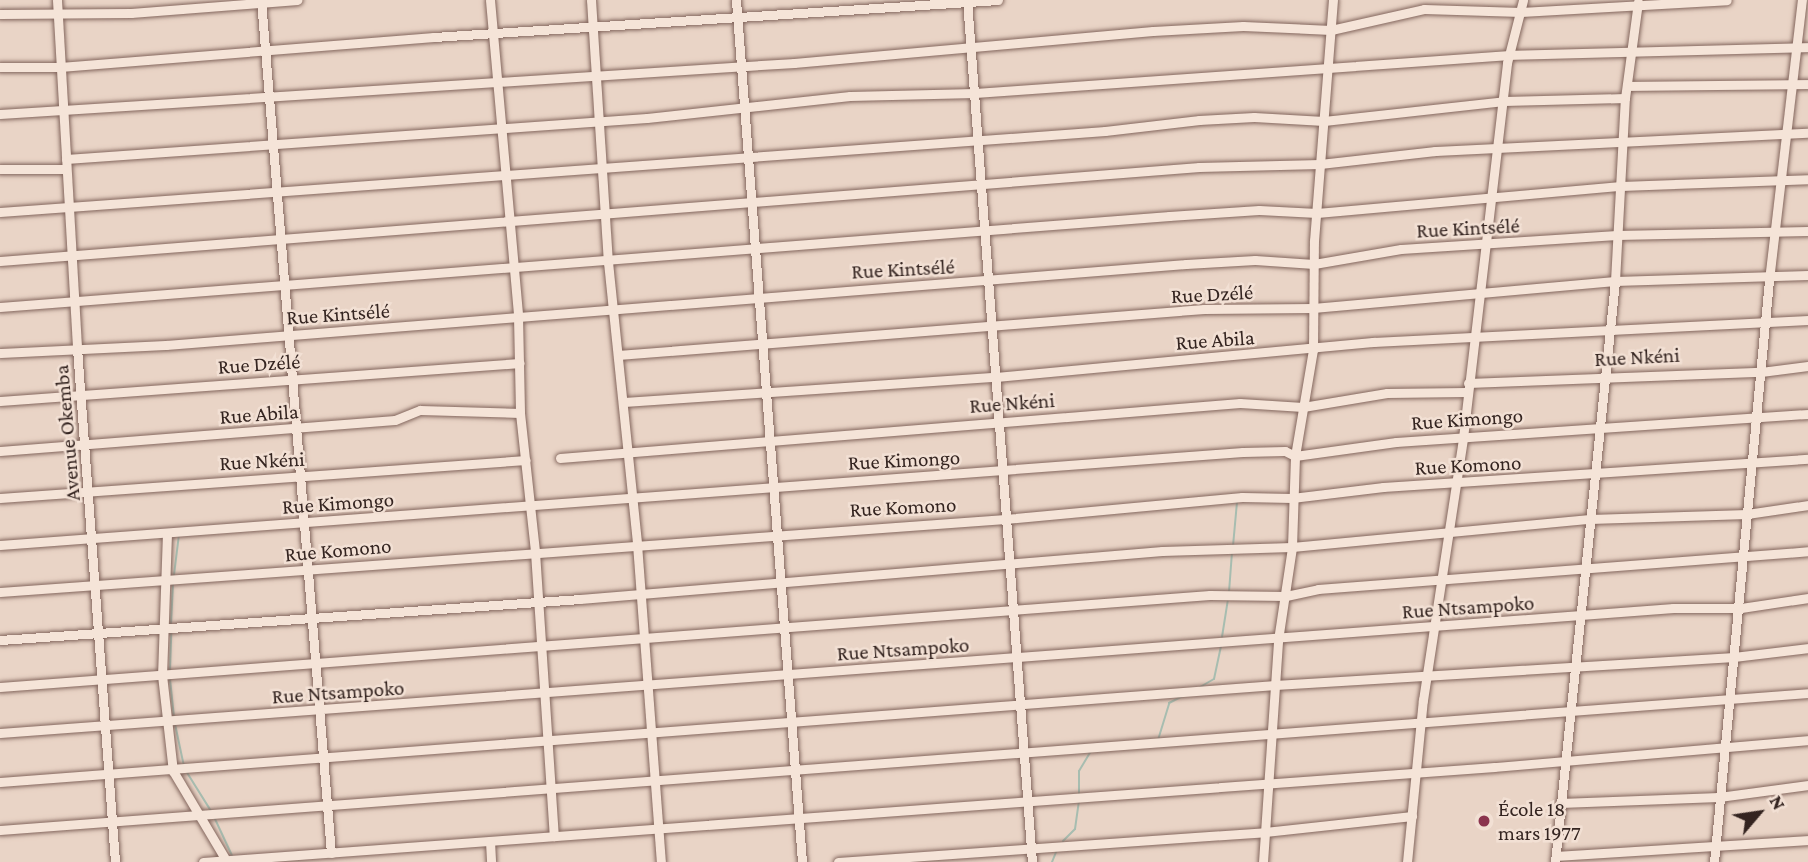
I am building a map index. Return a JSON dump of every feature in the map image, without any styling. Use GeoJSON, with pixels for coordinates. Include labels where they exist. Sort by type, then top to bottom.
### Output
{"type":"FeatureCollection","features":[{"type":"Feature","properties":{"kind":"street","name":"Avenue Okemba"},"geometry":{"type":"LineString","coordinates":[[57,0],[77,348],[107,727],[107,776],[116,862]]}},
{"type":"Feature","properties":{"kind":"street"},"geometry":{"type":"LineString","coordinates":[[0,14],[58,16],[297,0]]}},
{"type":"Feature","properties":{"kind":"street"},"geometry":{"type":"LineString","coordinates":[[490,0],[504,129],[518,316],[520,413],[535,552],[554,836]]}},
{"type":"Feature","properties":{"kind":"street"},"geometry":{"type":"LineString","coordinates":[[591,0],[604,166],[608,262],[637,544],[641,639],[661,862]]}},
{"type":"Feature","properties":{"kind":"street"},"geometry":{"type":"LineString","coordinates":[[736,0],[757,250],[760,345],[790,676],[802,862]]}},
{"type":"Feature","properties":{"kind":"street"},"geometry":{"type":"LineString","coordinates":[[0,67],[60,67],[266,49],[998,0]]}},
{"type":"Feature","properties":{"kind":"street"},"geometry":{"type":"LineString","coordinates":[[1263,862],[1278,640],[1292,547],[1292,498],[1296,456],[1313,350],[1314,264],[1333,0]]}},
{"type":"Feature","properties":{"kind":"street"},"geometry":{"type":"LineString","coordinates":[[1406,862],[1439,580],[1463,438],[1467,387],[1489,245],[1510,55],[1523,0]]}},
{"type":"Feature","properties":{"kind":"street"},"geometry":{"type":"LineString","coordinates":[[0,114],[499,83],[1243,26],[1331,30],[1423,9],[1521,12],[1638,2],[1727,0]]}},
{"type":"Feature","properties":{"kind":"street"},"geometry":{"type":"LineString","coordinates":[[1713,862],[1741,608],[1751,464],[1769,280],[1802,0]]}},
{"type":"Feature","properties":{"kind":"street"},"geometry":{"type":"LineString","coordinates":[[967,1],[978,139],[978,184],[988,281],[1000,472],[1014,612],[1025,800],[1032,862]]}},
{"type":"Feature","properties":{"kind":"street"},"geometry":{"type":"LineString","coordinates":[[261,2],[275,144],[286,335],[331,853]]}},
{"type":"Feature","properties":{"kind":"street"},"geometry":{"type":"LineString","coordinates":[[1638,2],[1625,98],[1615,281],[1601,426],[1563,761],[1555,859],[1716,844],[1808,840]]}},
{"type":"Feature","properties":{"kind":"street"},"geometry":{"type":"LineString","coordinates":[[66,159],[504,129],[745,109],[850,96],[975,93],[1510,55],[1808,47]]}},
{"type":"Feature","properties":{"kind":"street"},"geometry":{"type":"LineString","coordinates":[[1627,86],[1808,84]]}},
{"type":"Feature","properties":{"kind":"street"},"geometry":{"type":"LineString","coordinates":[[0,212],[278,194],[748,154],[1254,117],[1324,121],[1504,102],[1625,98]]}},
{"type":"Feature","properties":{"kind":"street"},"geometry":{"type":"LineString","coordinates":[[0,261],[1199,167],[1320,164],[1500,147],[1808,133]]}},
{"type":"Feature","properties":{"kind":"street"},"geometry":{"type":"LineString","coordinates":[[0,169],[66,169]]}},
{"type":"Feature","properties":{"kind":"street"},"geometry":{"type":"LineString","coordinates":[[0,307],[1259,210],[1317,213],[1494,195],[1621,186],[1808,179]]}},
{"type":"Feature","properties":{"kind":"street","name":"Rue Kintsélé"},"geometry":{"type":"LineString","coordinates":[[0,353],[286,335],[1241,261],[1314,264],[1401,249],[1617,235],[1808,231]]}},
{"type":"Feature","properties":{"kind":"street","name":"Rue Dzélé"},"geometry":{"type":"LineString","coordinates":[[618,355],[1204,309],[1313,308],[1615,281],[1769,280],[1808,275]]}},
{"type":"Feature","properties":{"kind":"street","name":"Rue Abila"},"geometry":{"type":"LineString","coordinates":[[624,402],[995,377],[1313,350],[1373,342],[1609,329],[1765,325],[1808,320]]}},
{"type":"Feature","properties":{"kind":"street","name":"Rue Dzélé"},"geometry":{"type":"LineString","coordinates":[[0,401],[520,363]]}},
{"type":"Feature","properties":{"kind":"street","name":"Rue Nkéni"},"geometry":{"type":"LineString","coordinates":[[560,458],[1240,403],[1303,407],[1387,393],[1604,376],[1761,372],[1808,366]]}},
{"type":"Feature","properties":{"kind":"street","name":"Rue Abila"},"geometry":{"type":"LineString","coordinates":[[0,451],[395,420],[420,410],[520,413]]}},
{"type":"Feature","properties":{"kind":"street","name":"Rue Kimongo"},"geometry":{"type":"LineString","coordinates":[[0,545],[772,485],[1000,472],[1243,452],[1285,451],[1296,456],[1601,426],[1756,421],[1808,414]]}},
{"type":"Feature","properties":{"kind":"street","name":"Rue Komono"},"geometry":{"type":"LineString","coordinates":[[0,592],[775,533],[1005,519],[1242,497],[1292,498],[1454,483],[1808,459]]}},
{"type":"Feature","properties":{"kind":"street","name":"Rue Nkéni"},"geometry":{"type":"LineString","coordinates":[[0,498],[526,460]]}},
{"type":"Feature","properties":{"kind":"street"},"geometry":{"type":"LineString","coordinates":[[0,640],[538,601],[781,580],[1010,566],[1162,551],[1292,547],[1590,519],[1747,514],[1808,505]]}},
{"type":"Feature","properties":{"kind":"street"},"geometry":{"type":"LineString","coordinates":[[167,533],[162,674],[165,723],[173,771],[226,861]]}},
{"type":"Feature","properties":{"kind":"street"},"geometry":{"type":"LineString","coordinates":[[0,687],[542,649],[1210,595],[1286,596],[1318,589],[1808,551]]}},
{"type":"Feature","properties":{"kind":"street","name":"Rue Ntsampoko"},"geometry":{"type":"LineString","coordinates":[[0,733],[318,712],[1579,616],[1741,608],[1808,598]]}},
{"type":"Feature","properties":{"kind":"street"},"geometry":{"type":"LineString","coordinates":[[0,782],[323,760],[1275,685],[1734,657],[1808,648]]}},
{"type":"Feature","properties":{"kind":"street"},"geometry":{"type":"LineString","coordinates":[[0,830],[796,769],[1022,755],[1808,693]]}},
{"type":"Feature","properties":{"kind":"street"},"geometry":{"type":"LineString","coordinates":[[203,862],[1563,761],[1808,740]]}},
{"type":"Feature","properties":{"kind":"street"},"geometry":{"type":"LineString","coordinates":[[1560,803],[1719,797],[1808,785]]}},
{"type":"Feature","properties":{"kind":"street"},"geometry":{"type":"LineString","coordinates":[[838,862],[1031,846],[1265,832],[1412,817]]}},
{"type":"Feature","properties":{"kind":"street"},"geometry":{"type":"LineString","coordinates":[[490,841],[491,862]]}},
{"type":"Feature","properties":{"kind":"waterway"},"geometry":{"type":"LineString","coordinates":[[1233,546],[1237,502]]}},
{"type":"Feature","properties":{"kind":"waterway"},"geometry":{"type":"LineString","coordinates":[[174,575],[179,536]]}},
{"type":"Feature","properties":{"kind":"waterway"},"geometry":{"type":"LineString","coordinates":[[1229,592],[1232,552]]}},
{"type":"Feature","properties":{"kind":"waterway"},"geometry":{"type":"LineString","coordinates":[[171,624],[173,584]]}},
{"type":"Feature","properties":{"kind":"waterway"},"geometry":{"type":"LineString","coordinates":[[1222,637],[1228,601]]}},
{"type":"Feature","properties":{"kind":"waterway"},"geometry":{"type":"LineString","coordinates":[[170,670],[171,633]]}},
{"type":"Feature","properties":{"kind":"waterway"},"geometry":{"type":"LineString","coordinates":[[1200,687],[1214,679],[1221,646]]}},
{"type":"Feature","properties":{"kind":"waterway"},"geometry":{"type":"LineString","coordinates":[[170,679],[174,715]]}},
{"type":"Feature","properties":{"kind":"waterway"},"geometry":{"type":"LineString","coordinates":[[1158,740],[1169,703],[1183,696]]}},
{"type":"Feature","properties":{"kind":"waterway"},"geometry":{"type":"LineString","coordinates":[[175,724],[183,763]]}},
{"type":"Feature","properties":{"kind":"waterway"},"geometry":{"type":"LineString","coordinates":[[1079,794],[1079,771],[1091,751]]}},
{"type":"Feature","properties":{"kind":"waterway"},"geometry":{"type":"LineString","coordinates":[[186,771],[211,811]]}},
{"type":"Feature","properties":{"kind":"waterway"},"geometry":{"type":"LineString","coordinates":[[1063,841],[1075,829],[1079,800]]}},
{"type":"Feature","properties":{"kind":"waterway"},"geometry":{"type":"LineString","coordinates":[[215,819],[232,855]]}},
{"type":"Feature","properties":{"kind":"waterway"},"geometry":{"type":"LineString","coordinates":[[1052,862],[1056,852]]}},
{"type":"Feature","properties":{"kind":"place","name":"École 18 mars 1977"},"geometry":{"type":"Point","coordinates":[1484,821]}}]}
